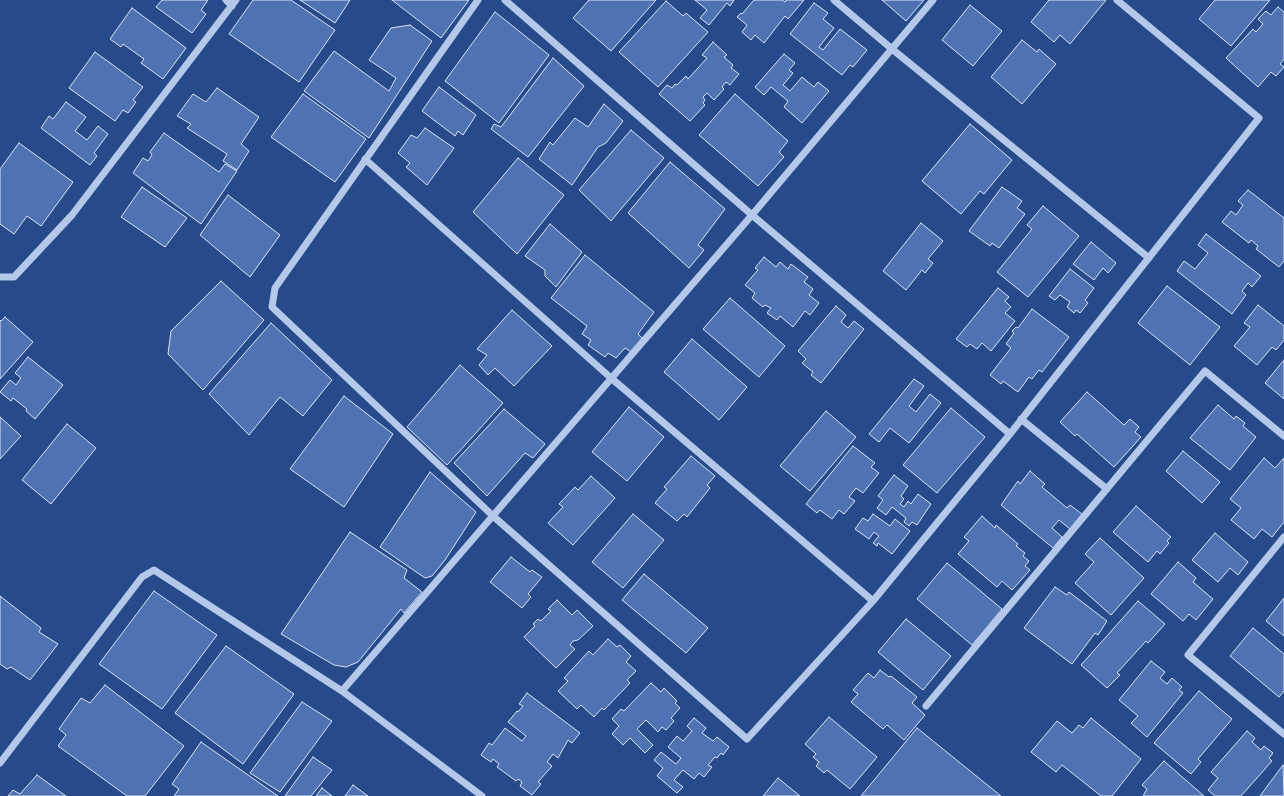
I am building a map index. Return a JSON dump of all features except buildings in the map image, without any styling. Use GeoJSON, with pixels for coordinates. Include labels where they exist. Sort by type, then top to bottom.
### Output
{"type":"FeatureCollection","features":[{"type":"Feature","properties":{"kind":"street"},"geometry":{"type":"LineString","coordinates":[[0,277],[14,277],[72,215],[234,3],[226,0]]}},
{"type":"Feature","properties":{"kind":"street"},"geometry":{"type":"LineString","coordinates":[[478,0],[275,288],[272,308],[493,516],[747,739],[873,601],[1010,434],[1260,118],[1117,0]]}},
{"type":"Feature","properties":{"kind":"street"},"geometry":{"type":"LineString","coordinates":[[505,0],[752,215],[1010,434]]}},
{"type":"Feature","properties":{"kind":"street"},"geometry":{"type":"LineString","coordinates":[[834,0],[1149,258]]}},
{"type":"Feature","properties":{"kind":"street"},"geometry":{"type":"LineString","coordinates":[[342,691],[752,215],[933,0]]}},
{"type":"Feature","properties":{"kind":"street"},"geometry":{"type":"LineString","coordinates":[[365,160],[611,378],[873,601]]}},
{"type":"Feature","properties":{"kind":"street"},"geometry":{"type":"LineString","coordinates":[[926,706],[1205,371],[1284,436]]}},
{"type":"Feature","properties":{"kind":"street"},"geometry":{"type":"LineString","coordinates":[[1021,420],[1107,489]]}},
{"type":"Feature","properties":{"kind":"street"},"geometry":{"type":"LineString","coordinates":[[1284,537],[1188,655],[1284,734]]}},
{"type":"Feature","properties":{"kind":"street"},"geometry":{"type":"LineString","coordinates":[[0,763],[142,577],[154,570],[342,691],[482,796]]}}]}
